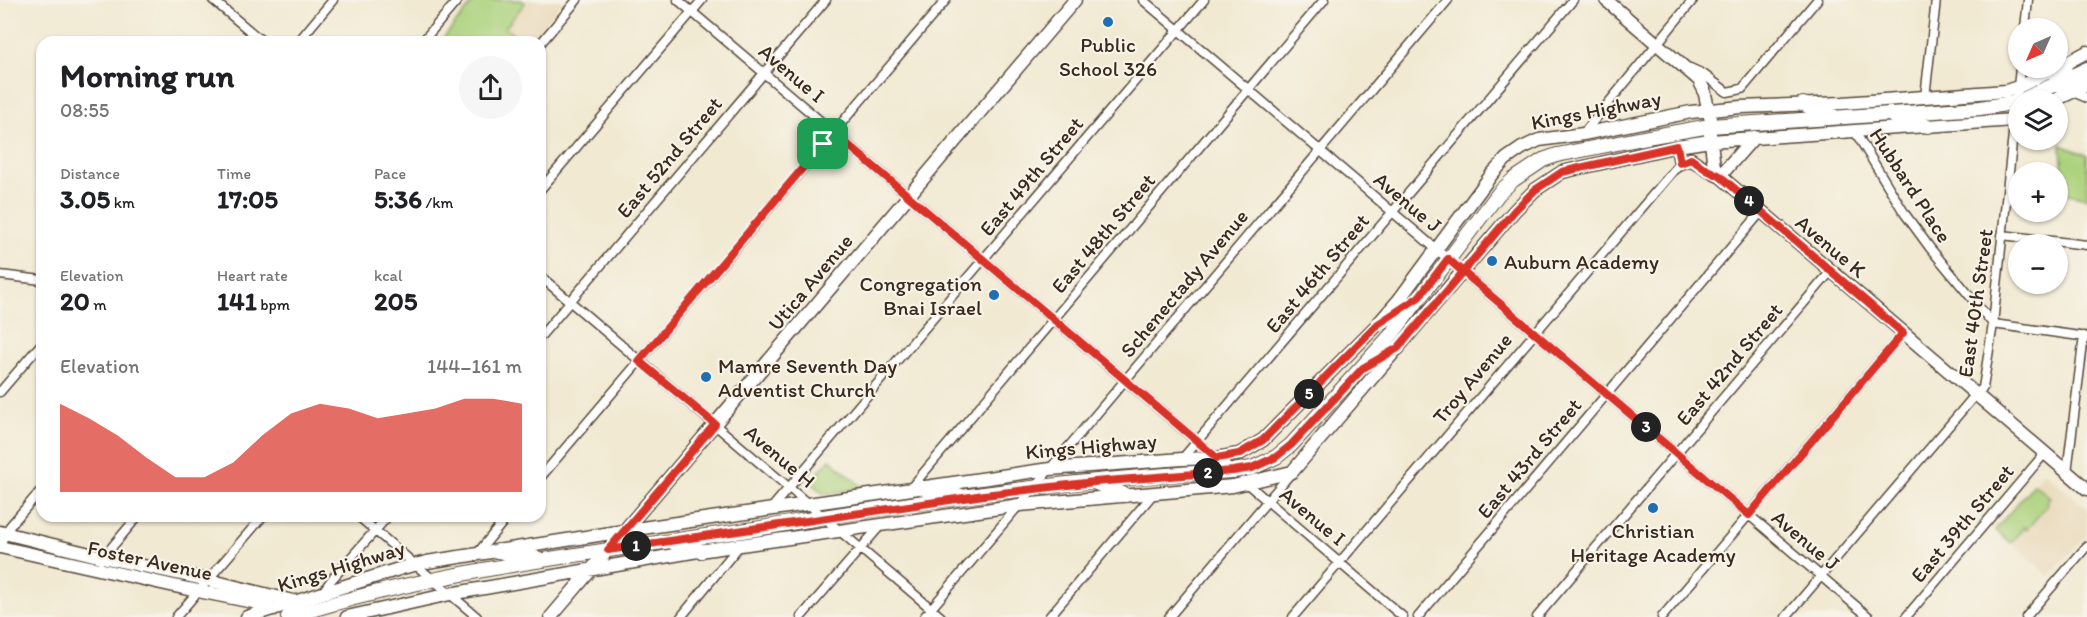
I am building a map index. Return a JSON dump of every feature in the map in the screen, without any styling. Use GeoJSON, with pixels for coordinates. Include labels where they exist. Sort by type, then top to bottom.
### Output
{"type":"FeatureCollection","features":[{"type":"Feature","properties":{"kind":"main road","name":"Kings Highway"},"geometry":{"type":"LineString","coordinates":[[2041,90],[2087,69]]}},
{"type":"Feature","properties":{"kind":"main road"},"geometry":{"type":"LineString","coordinates":[[2057,78],[2055,85],[2087,84]]}},
{"type":"Feature","properties":{"kind":"main road","name":"Kings Highway"},"geometry":{"type":"LineString","coordinates":[[289,617],[432,579],[608,550],[970,497],[1094,482],[1252,468],[1276,457],[1291,445],[1393,333],[1499,193],[1513,180],[1543,160],[1583,149],[1710,126],[1980,108],[2008,101]]}},
{"type":"Feature","properties":{"kind":"main road"},"geometry":{"type":"LineString","coordinates":[[1803,104],[1838,117]]}},
{"type":"Feature","properties":{"kind":"main road"},"geometry":{"type":"LineString","coordinates":[[1883,116],[1928,126]]}},
{"type":"Feature","properties":{"kind":"main road"},"geometry":{"type":"LineString","coordinates":[[1378,324],[1419,297]]}},
{"type":"Feature","properties":{"kind":"main road"},"geometry":{"type":"LineString","coordinates":[[1363,368],[1398,348]]}},
{"type":"Feature","properties":{"kind":"main road"},"geometry":{"type":"LineString","coordinates":[[1094,482],[1125,495]]}},
{"type":"Feature","properties":{"kind":"main road"},"geometry":{"type":"LineString","coordinates":[[916,489],[970,497]]}},
{"type":"Feature","properties":{"kind":"main road"},"geometry":{"type":"LineString","coordinates":[[669,542],[701,551]]}},
{"type":"Feature","properties":{"kind":"main road"},"geometry":{"type":"LineString","coordinates":[[498,551],[546,560]]}},
{"type":"Feature","properties":{"kind":"street"},"geometry":{"type":"LineString","coordinates":[[213,0],[256,36]]}},
{"type":"Feature","properties":{"kind":"street"},"geometry":{"type":"LineString","coordinates":[[303,36],[333,0]]}},
{"type":"Feature","properties":{"kind":"street"},"geometry":{"type":"LineString","coordinates":[[427,36],[458,0]]}},
{"type":"Feature","properties":{"kind":"street"},"geometry":{"type":"LineString","coordinates":[[546,37],[577,0]]}},
{"type":"Feature","properties":{"kind":"street","name":"Avenue I"},"geometry":{"type":"LineString","coordinates":[[678,0],[1403,617]]}},
{"type":"Feature","properties":{"kind":"street"},"geometry":{"type":"LineString","coordinates":[[546,183],[702,0]]}},
{"type":"Feature","properties":{"kind":"street","name":"East 52nd Street"},"geometry":{"type":"LineString","coordinates":[[546,330],[826,0]]}},
{"type":"Feature","properties":{"kind":"street"},"geometry":{"type":"LineString","coordinates":[[546,471],[946,0]]}},
{"type":"Feature","properties":{"kind":"street","name":"Utica Avenue"},"geometry":{"type":"LineString","coordinates":[[551,617],[1075,0]]}},
{"type":"Feature","properties":{"kind":"street","name":"Avenue J"},"geometry":{"type":"LineString","coordinates":[[1143,0],[1869,617]]}},
{"type":"Feature","properties":{"kind":"street","name":"East 49th Street"},"geometry":{"type":"LineString","coordinates":[[769,511],[1204,0]]}},
{"type":"Feature","properties":{"kind":"street","name":"East 48th Street"},"geometry":{"type":"LineString","coordinates":[[916,489],[1053,319],[1324,0]]}},
{"type":"Feature","properties":{"kind":"street","name":"Schenectady Avenue"},"geometry":{"type":"LineString","coordinates":[[924,617],[1449,0]]}},
{"type":"Feature","properties":{"kind":"street","name":"East 46th Street"},"geometry":{"type":"LineString","coordinates":[[1182,459],[1573,0]]}},
{"type":"Feature","properties":{"kind":"street"},"geometry":{"type":"LineString","coordinates":[[1606,0],[1699,80],[1710,110],[1710,141],[1714,167],[1720,176],[1754,137]]}},
{"type":"Feature","properties":{"kind":"street"},"geometry":{"type":"LineString","coordinates":[[1583,134],[1693,0]]}},
{"type":"Feature","properties":{"kind":"street"},"geometry":{"type":"LineString","coordinates":[[1681,64],[1703,74],[1727,92],[1742,89],[1817,0]]}},
{"type":"Feature","properties":{"kind":"street"},"geometry":{"type":"LineString","coordinates":[[1925,97],[1936,0]]}},
{"type":"Feature","properties":{"kind":"street"},"geometry":{"type":"LineString","coordinates":[[2026,18],[2028,0]]}},
{"type":"Feature","properties":{"kind":"street","name":"Kings Highway"},"geometry":{"type":"LineString","coordinates":[[2068,62],[2087,52]]}},
{"type":"Feature","properties":{"kind":"street","name":"Kings Highway"},"geometry":{"type":"LineString","coordinates":[[2029,90],[2045,78]]}},
{"type":"Feature","properties":{"kind":"street"},"geometry":{"type":"LineString","coordinates":[[2068,94],[2087,84]]}},
{"type":"Feature","properties":{"kind":"street"},"geometry":{"type":"LineString","coordinates":[[2073,92],[2087,98]]}},
{"type":"Feature","properties":{"kind":"street","name":"Kings Highway"},"geometry":{"type":"LineString","coordinates":[[247,617],[415,564],[1050,469],[1217,458],[1239,454],[1263,440],[1378,324],[1506,159],[1539,140],[1710,110],[2008,93]]}},
{"type":"Feature","properties":{"kind":"street"},"geometry":{"type":"LineString","coordinates":[[1169,617],[1522,203],[1535,190],[1562,172],[1677,146],[1710,141],[2008,120]]}},
{"type":"Feature","properties":{"kind":"street","name":"Hubbard Place"},"geometry":{"type":"LineString","coordinates":[[1854,130],[1905,214],[1993,324]]}},
{"type":"Feature","properties":{"kind":"street"},"geometry":{"type":"LineString","coordinates":[[1677,146],[1680,163]]}},
{"type":"Feature","properties":{"kind":"street","name":"East 40th Street"},"geometry":{"type":"LineString","coordinates":[[1786,617],[1983,388],[1993,324],[2013,150]]}},
{"type":"Feature","properties":{"kind":"street","name":"Avenue K"},"geometry":{"type":"LineString","coordinates":[[1680,163],[1691,159],[1720,176],[2087,489]]}},
{"type":"Feature","properties":{"kind":"street","name":"Troy Avenue"},"geometry":{"type":"LineString","coordinates":[[1293,617],[1680,163]]}},
{"type":"Feature","properties":{"kind":"street","name":"East 43rd Street"},"geometry":{"type":"LineString","coordinates":[[1418,617],[1761,212]]}},
{"type":"Feature","properties":{"kind":"street"},"geometry":{"type":"LineString","coordinates":[[2002,236],[2087,245]]}},
{"type":"Feature","properties":{"kind":"street","name":"East 42nd Street"},"geometry":{"type":"LineString","coordinates":[[1537,617],[1831,271]]}},
{"type":"Feature","properties":{"kind":"street"},"geometry":{"type":"LineString","coordinates":[[0,275],[36,279]]}},
{"type":"Feature","properties":{"kind":"street","name":"Avenue H"},"geometry":{"type":"LineString","coordinates":[[546,281],[941,617]]}},
{"type":"Feature","properties":{"kind":"street"},"geometry":{"type":"LineString","coordinates":[[1993,324],[2085,337],[2067,472]]}},
{"type":"Feature","properties":{"kind":"street"},"geometry":{"type":"LineString","coordinates":[[1662,617],[1903,333]]}},
{"type":"Feature","properties":{"kind":"street"},"geometry":{"type":"LineString","coordinates":[[0,392],[36,350]]}},
{"type":"Feature","properties":{"kind":"street","name":"East 39th Street"},"geometry":{"type":"LineString","coordinates":[[1906,617],[2045,453]]}},
{"type":"Feature","properties":{"kind":"street"},"geometry":{"type":"LineString","coordinates":[[347,617],[450,594],[740,545],[1020,505],[1247,484],[1292,472]]}},
{"type":"Feature","properties":{"kind":"street"},"geometry":{"type":"LineString","coordinates":[[1048,617],[1154,492]]}},
{"type":"Feature","properties":{"kind":"street"},"geometry":{"type":"LineString","coordinates":[[1,539],[36,496]]}},
{"type":"Feature","properties":{"kind":"street"},"geometry":{"type":"LineString","coordinates":[[100,563],[133,522]]}},
{"type":"Feature","properties":{"kind":"street"},"geometry":{"type":"LineString","coordinates":[[176,617],[258,522]]}},
{"type":"Feature","properties":{"kind":"street"},"geometry":{"type":"LineString","coordinates":[[365,522],[477,617]]}},
{"type":"Feature","properties":{"kind":"street"},"geometry":{"type":"LineString","coordinates":[[315,609],[332,579],[383,522]]}},
{"type":"Feature","properties":{"kind":"street"},"geometry":{"type":"LineString","coordinates":[[476,555],[503,522]]}},
{"type":"Feature","properties":{"kind":"street"},"geometry":{"type":"LineString","coordinates":[[801,617],[881,525]]}},
{"type":"Feature","properties":{"kind":"street","name":"Foster Avenue"},"geometry":{"type":"LineString","coordinates":[[1,539],[100,563],[198,592],[253,602],[273,608],[289,617]]}},
{"type":"Feature","properties":{"kind":"street"},"geometry":{"type":"LineString","coordinates":[[681,617],[740,545]]}},
{"type":"Feature","properties":{"kind":"street"},"geometry":{"type":"LineString","coordinates":[[2026,617],[2087,546]]}},
{"type":"Feature","properties":{"kind":"street","name":"Foster Avenue"},"geometry":{"type":"LineString","coordinates":[[100,563],[208,580],[295,601],[315,609]]}},
{"type":"Feature","properties":{"kind":"shaded area"},"geometry":{"type":"Polygon","coordinates":[[[521,0],[564,0],[534,36],[516,36],[505,28],[525,4],[521,0]]]}},
{"type":"Feature","properties":{"kind":"shaded area"},"geometry":{"type":"Polygon","coordinates":[[[2044,472],[2087,508],[2087,534],[2050,576],[2011,543],[2025,527],[2027,529],[2049,497],[2034,484],[2044,472]]]}},
{"type":"Feature","properties":{"kind":"green space"},"geometry":{"type":"Polygon","coordinates":[[[475,0],[521,0],[525,3],[505,28],[516,36],[445,36],[475,0]]]}},
{"type":"Feature","properties":{"kind":"green space"},"geometry":{"type":"Polygon","coordinates":[[[2068,148],[2087,155],[2087,198],[2068,194],[2068,162],[2062,162],[2061,150],[2068,150],[2068,148]]]}},
{"type":"Feature","properties":{"kind":"green space"},"geometry":{"type":"Polygon","coordinates":[[[830,459],[863,488],[824,494],[810,482],[830,459]]]}},
{"type":"Feature","properties":{"kind":"green space"},"geometry":{"type":"Polygon","coordinates":[[[2034,484],[2050,497],[2046,502],[2048,504],[2027,529],[2024,527],[2011,543],[1995,530],[2034,484]]]}},
{"type":"Feature","properties":{"kind":"place","name":"Public School 326"},"geometry":{"type":"Point","coordinates":[1108,22]}},
{"type":"Feature","properties":{"kind":"place","name":"Auburn Academy"},"geometry":{"type":"Point","coordinates":[1492,261]}},
{"type":"Feature","properties":{"kind":"place","name":"Congregation Bnai Israel"},"geometry":{"type":"Point","coordinates":[994,295]}},
{"type":"Feature","properties":{"kind":"place","name":"Mamre Seventh Day Adventist Church"},"geometry":{"type":"Point","coordinates":[706,377]}},
{"type":"Feature","properties":{"kind":"place","name":"Christian Heritage Academy"},"geometry":{"type":"Point","coordinates":[1653,508]}},
{"type":"Feature","properties":{"kind":"route"},"geometry":{"type":"LineString","coordinates":[[823,144],[639,361],[715,424],[608,550],[984,495],[1094,482],[1252,468],[1276,457],[1291,445],[1363,368],[1398,348],[1463,272],[1749,515],[1903,333],[1720,176],[1707,170],[1695,160],[1680,163],[1677,146],[1562,172],[1535,190],[1515,210],[1463,272],[1448,259],[1419,297],[1378,324],[1263,440],[1239,454],[1217,458],[833,132],[823,144]]}}]}
